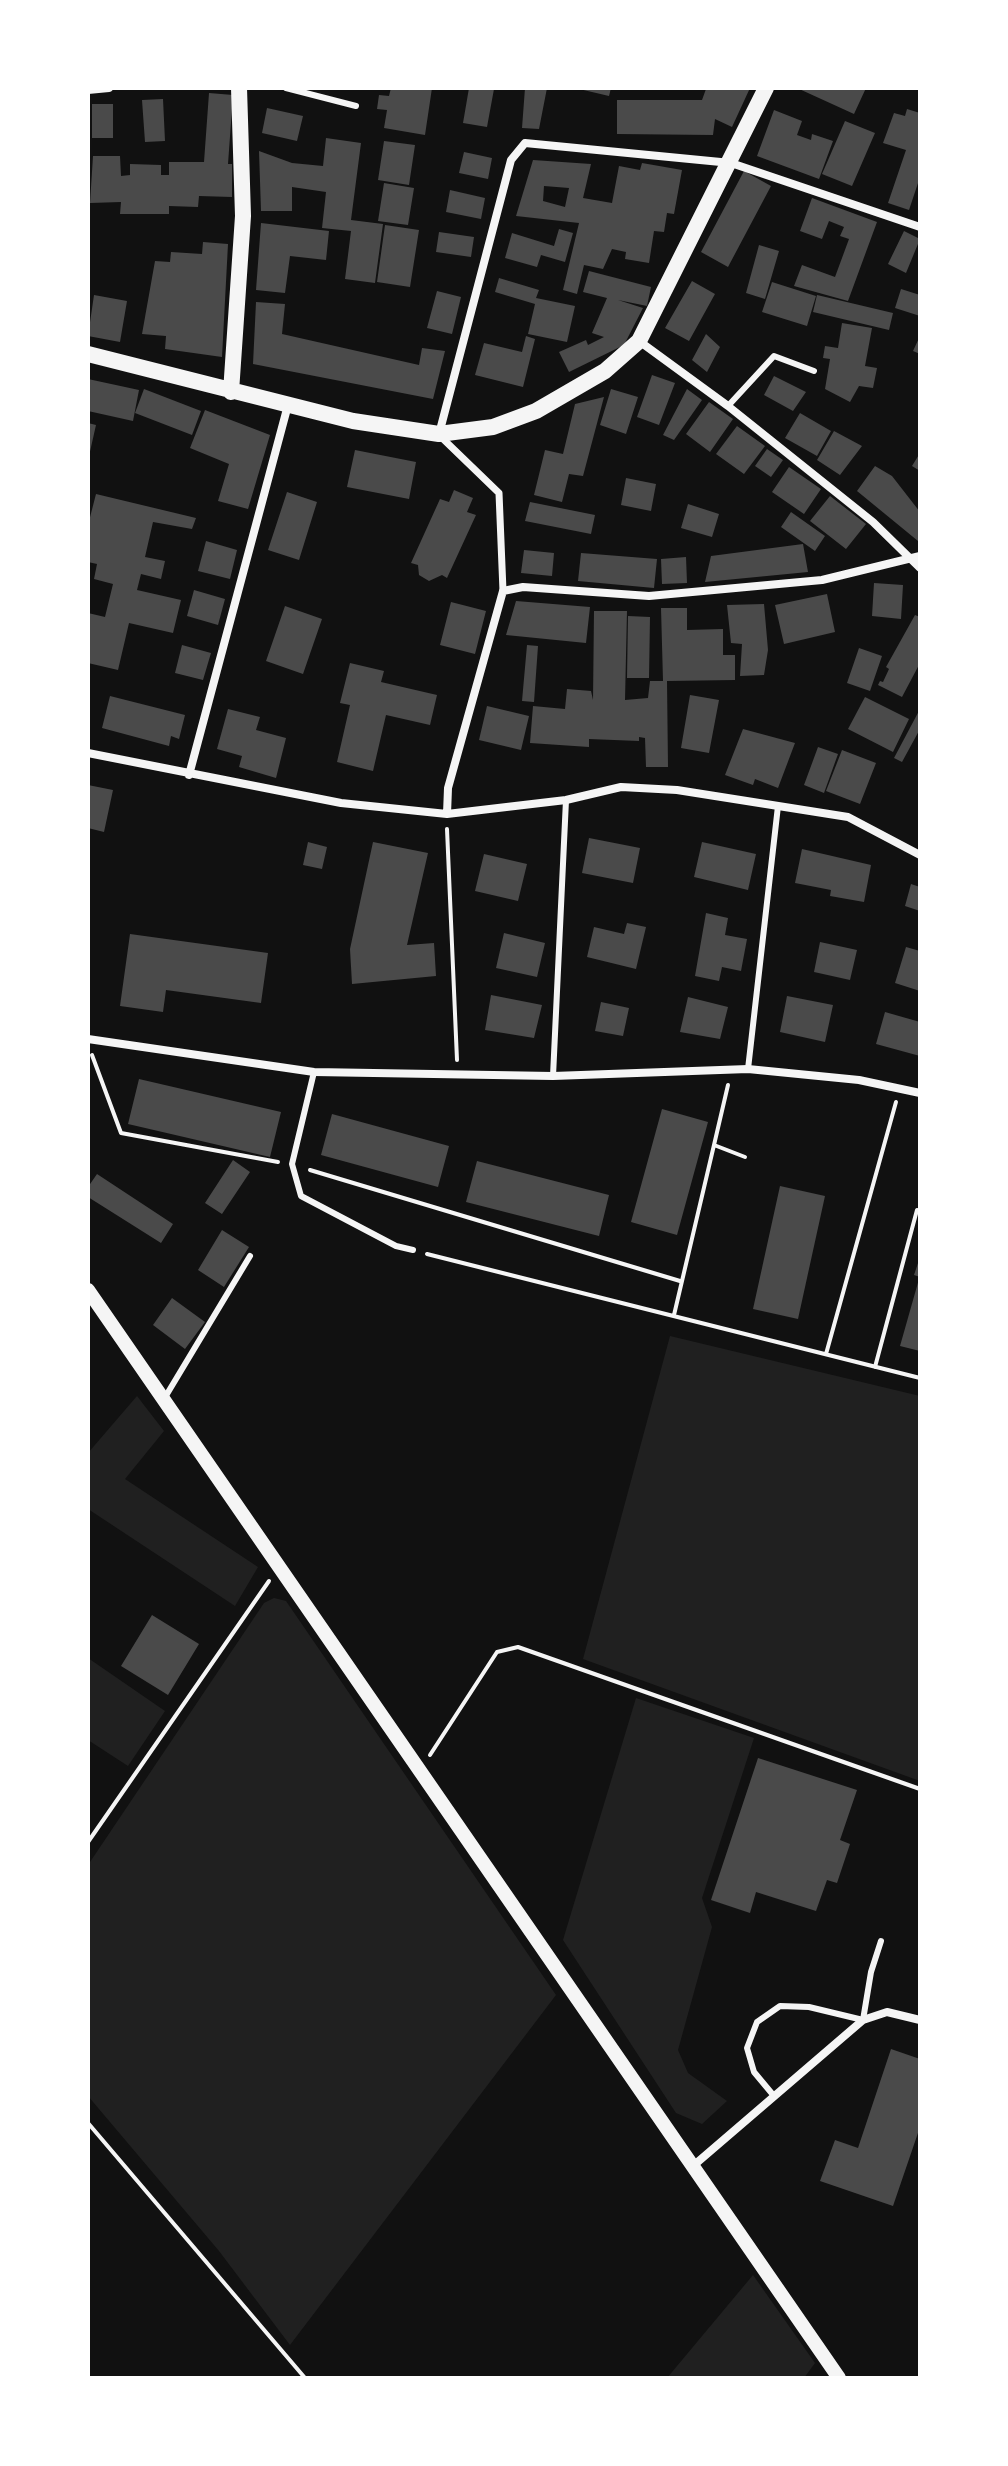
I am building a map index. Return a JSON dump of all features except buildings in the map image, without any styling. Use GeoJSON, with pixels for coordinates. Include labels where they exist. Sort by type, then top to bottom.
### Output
{"type":"FeatureCollection","features":[{"type":"Feature","properties":{"kind":"main road"},"geometry":{"type":"LineString","coordinates":[[231,392],[243,216],[239,88]]}},
{"type":"Feature","properties":{"kind":"main road"},"geometry":{"type":"LineString","coordinates":[[88,354],[288,405],[439,434],[493,427],[536,411],[605,371],[639,341],[766,88]]}},
{"type":"Feature","properties":{"kind":"street"},"geometry":{"type":"LineString","coordinates":[[88,90],[109,88]]}},
{"type":"Feature","properties":{"kind":"street"},"geometry":{"type":"LineString","coordinates":[[447,814],[448,788],[503,591],[499,493],[439,434],[511,160],[525,143],[731,163],[920,227]]}},
{"type":"Feature","properties":{"kind":"street"},"geometry":{"type":"LineString","coordinates":[[639,341],[728,406],[873,522],[916,558],[920,568]]}},
{"type":"Feature","properties":{"kind":"street"},"geometry":{"type":"LineString","coordinates":[[189,775],[288,405]]}},
{"type":"Feature","properties":{"kind":"street"},"geometry":{"type":"LineString","coordinates":[[503,591],[523,587],[649,596],[822,580],[916,558]]}},
{"type":"Feature","properties":{"kind":"street"},"geometry":{"type":"LineString","coordinates":[[88,753],[341,803],[447,814],[566,800],[621,787],[677,790],[848,817],[920,855]]}},
{"type":"Feature","properties":{"kind":"street"},"geometry":{"type":"LineString","coordinates":[[88,1042],[314,1072],[553,1076],[748,1069],[859,1080],[920,1093]]}},
{"type":"Feature","properties":{"kind":"street"},"geometry":{"type":"LineString","coordinates":[[88,1290],[839,2378]]}},
{"type":"Feature","properties":{"kind":"street"},"geometry":{"type":"LineString","coordinates":[[693,2166],[863,2020],[887,2012],[920,2020]]}},
{"type":"Feature","properties":{"kind":"lane"},"geometry":{"type":"LineString","coordinates":[[286,88],[356,106]]}},
{"type":"Feature","properties":{"kind":"lane"},"geometry":{"type":"LineString","coordinates":[[728,406],[774,356],[814,371]]}},
{"type":"Feature","properties":{"kind":"lane"},"geometry":{"type":"LineString","coordinates":[[553,1076],[566,800]]}},
{"type":"Feature","properties":{"kind":"lane"},"geometry":{"type":"LineString","coordinates":[[748,1069],[778,806]]}},
{"type":"Feature","properties":{"kind":"lane"},"geometry":{"type":"LineString","coordinates":[[314,1072],[292,1164],[301,1196],[396,1246],[413,1250]]}},
{"type":"Feature","properties":{"kind":"lane"},"geometry":{"type":"LineString","coordinates":[[164,1399],[250,1256]]}},
{"type":"Feature","properties":{"kind":"lane"},"geometry":{"type":"LineString","coordinates":[[774,2096],[754,2072],[747,2048],[757,2022],[780,2006],[809,2007],[863,2020],[871,1972],[881,1941]]}},
{"type":"Feature","properties":{"kind":"path"},"geometry":{"type":"LineString","coordinates":[[447,814],[457,1076]]}},
{"type":"Feature","properties":{"kind":"path"},"geometry":{"type":"LineString","coordinates":[[88,1042],[121,1133],[292,1164],[680,1281]]}},
{"type":"Feature","properties":{"kind":"path"},"geometry":{"type":"LineString","coordinates":[[674,1315],[731,1072]]}},
{"type":"Feature","properties":{"kind":"path"},"geometry":{"type":"LineString","coordinates":[[826,1354],[900,1089]]}},
{"type":"Feature","properties":{"kind":"path"},"geometry":{"type":"LineString","coordinates":[[714,1145],[745,1157]]}},
{"type":"Feature","properties":{"kind":"path"},"geometry":{"type":"LineString","coordinates":[[875,1367],[917,1210]]}},
{"type":"Feature","properties":{"kind":"path"},"geometry":{"type":"LineString","coordinates":[[413,1250],[920,1378]]}},
{"type":"Feature","properties":{"kind":"path"},"geometry":{"type":"LineString","coordinates":[[88,1842],[279,1567]]}},
{"type":"Feature","properties":{"kind":"path"},"geometry":{"type":"LineString","coordinates":[[420,1771],[497,1652],[518,1647],[920,1789]]}},
{"type":"Feature","properties":{"kind":"path"},"geometry":{"type":"LineString","coordinates":[[88,2123],[305,2378]]}},
{"type":"Feature","properties":{"kind":"shaded area"},"geometry":{"type":"Polygon","coordinates":[[[670,1336],[920,1396],[920,1781],[583,1659],[670,1336]]]}},
{"type":"Feature","properties":{"kind":"shaded area"},"geometry":{"type":"Polygon","coordinates":[[[137,1396],[164,1431],[125,1479],[258,1567],[235,1606],[88,1509],[88,1453],[137,1396]]]}},
{"type":"Feature","properties":{"kind":"shaded area"},"geometry":{"type":"Polygon","coordinates":[[[274,1598],[286,1601],[556,1995],[290,2345],[219,2251],[88,2096],[88,1865],[264,1603],[274,1598]]]}},
{"type":"Feature","properties":{"kind":"shaded area"},"geometry":{"type":"Polygon","coordinates":[[[88,1658],[165,1711],[128,1766],[88,1740],[88,1658]]]}},
{"type":"Feature","properties":{"kind":"shaded area"},"geometry":{"type":"Polygon","coordinates":[[[636,1698],[754,1738],[702,1898],[712,1927],[678,2050],[688,2073],[727,2101],[702,2124],[676,2113],[563,1940],[636,1698]]]}},
{"type":"Feature","properties":{"kind":"shaded area"},"geometry":{"type":"Polygon","coordinates":[[[753,2275],[815,2363],[804,2378],[667,2378],[753,2275]]]}}]}
